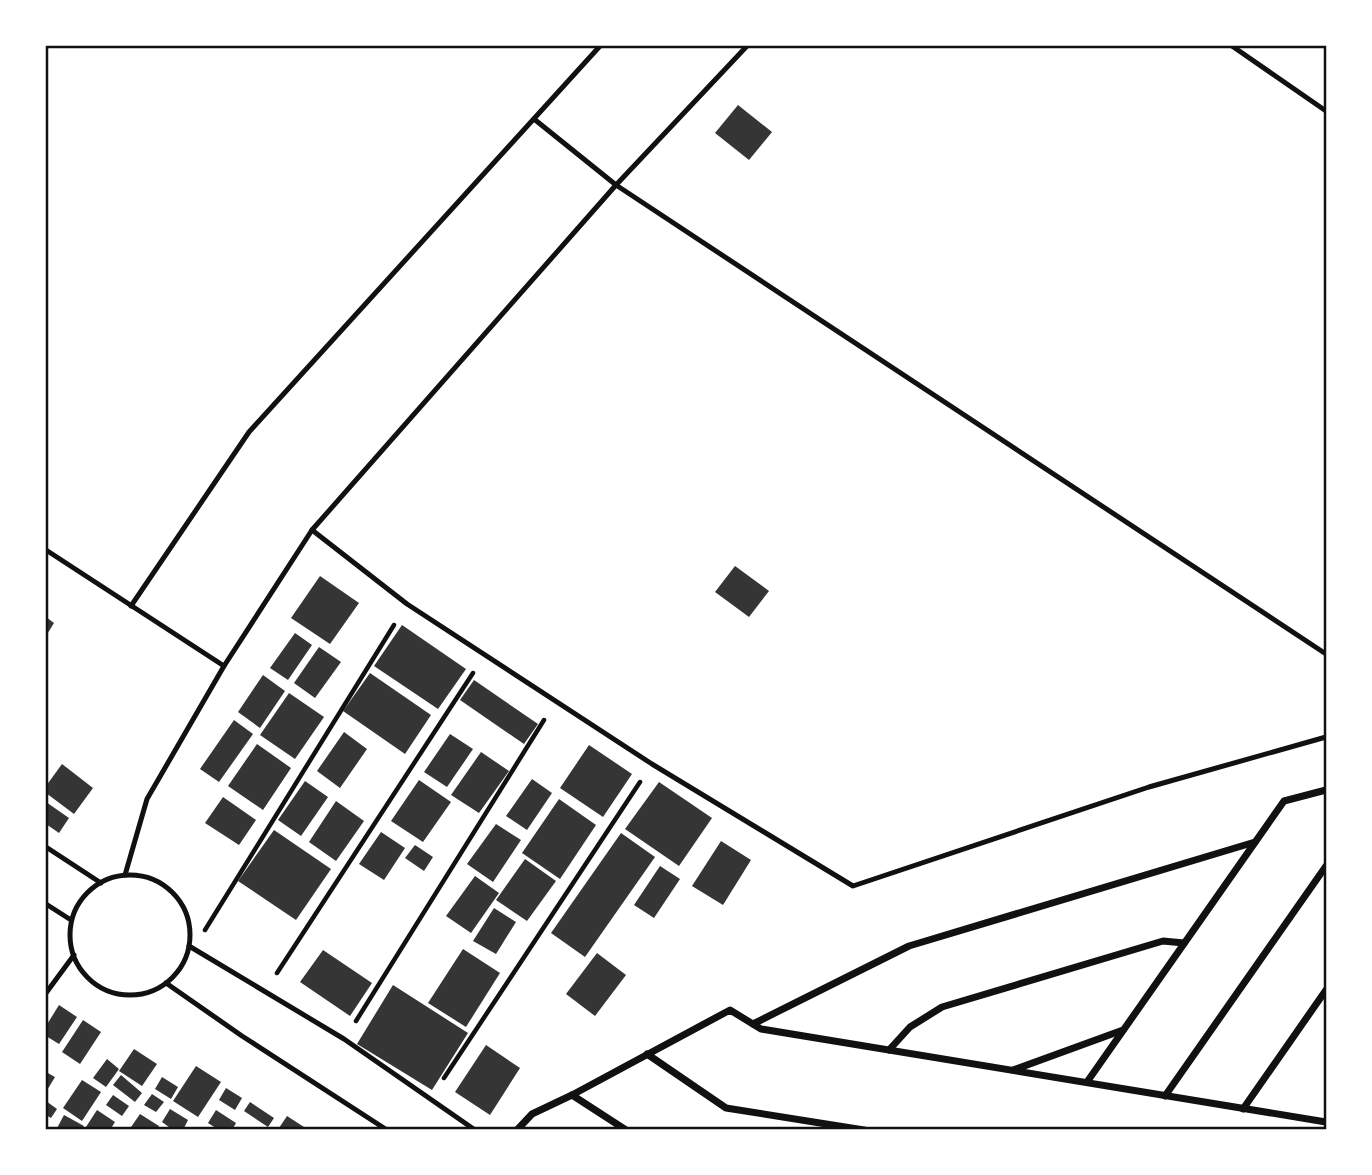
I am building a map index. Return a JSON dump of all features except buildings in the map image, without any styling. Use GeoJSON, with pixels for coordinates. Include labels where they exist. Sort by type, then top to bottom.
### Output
{"type":"FeatureCollection","features":[{"type":"Feature","properties":{"kind":"street"},"geometry":{"type":"LineString","coordinates":[[1087,1083],[1284,801],[1326,790]]}},
{"type":"Feature","properties":{"kind":"street"},"geometry":{"type":"LineString","coordinates":[[753,1024],[909,946],[1255,842]]}},
{"type":"Feature","properties":{"kind":"street"},"geometry":{"type":"LineString","coordinates":[[1166,1096],[1326,866]]}},
{"type":"Feature","properties":{"kind":"street"},"geometry":{"type":"LineString","coordinates":[[889,1050],[910,1027],[942,1007],[1163,942],[1184,943]]}},
{"type":"Feature","properties":{"kind":"street"},"geometry":{"type":"LineString","coordinates":[[1242,1109],[1326,990]]}},
{"type":"Feature","properties":{"kind":"street"},"geometry":{"type":"LineString","coordinates":[[517,1129],[532,1114],[572,1096],[730,1010],[761,1029],[1326,1122]]}},
{"type":"Feature","properties":{"kind":"street"},"geometry":{"type":"LineString","coordinates":[[1012,1070],[1125,1029]]}},
{"type":"Feature","properties":{"kind":"street"},"geometry":{"type":"LineString","coordinates":[[647,1054],[726,1108],[864,1129]]}},
{"type":"Feature","properties":{"kind":"street"},"geometry":{"type":"LineString","coordinates":[[572,1096],[626,1129]]}},
{"type":"Feature","properties":{"kind":"lane"},"geometry":{"type":"LineString","coordinates":[[131,606],[249,432],[600,46]]}},
{"type":"Feature","properties":{"kind":"lane"},"geometry":{"type":"LineString","coordinates":[[125,875],[147,799],[224,666],[312,530],[616,185],[747,46]]}},
{"type":"Feature","properties":{"kind":"lane"},"geometry":{"type":"LineString","coordinates":[[1231,46],[1326,111]]}},
{"type":"Feature","properties":{"kind":"lane"},"geometry":{"type":"LineString","coordinates":[[534,119],[616,185],[1326,654]]}},
{"type":"Feature","properties":{"kind":"lane"},"geometry":{"type":"LineString","coordinates":[[312,530],[407,604],[652,764],[853,886],[1149,787],[1326,737]]}},
{"type":"Feature","properties":{"kind":"lane"},"geometry":{"type":"LineString","coordinates":[[46,550],[224,666]]}},
{"type":"Feature","properties":{"kind":"lane"},"geometry":{"type":"LineString","coordinates":[[46,847],[101,883]]}},
{"type":"Feature","properties":{"kind":"lane"},"geometry":{"type":"LineString","coordinates":[[125,875],[143,877],[160,883],[175,895],[185,911],[190,928],[191,948],[176,973],[166,983],[150,992],[113,992],[96,984],[82,971],[71,944],[71,920],[87,892],[101,883],[125,875]]}},
{"type":"Feature","properties":{"kind":"lane"},"geometry":{"type":"LineString","coordinates":[[46,904],[71,920]]}},
{"type":"Feature","properties":{"kind":"lane"},"geometry":{"type":"LineString","coordinates":[[191,948],[344,1039],[475,1129]]}},
{"type":"Feature","properties":{"kind":"lane"},"geometry":{"type":"LineString","coordinates":[[46,993],[74,955]]}},
{"type":"Feature","properties":{"kind":"lane"},"geometry":{"type":"LineString","coordinates":[[166,983],[242,1036],[387,1129]]}},
{"type":"Feature","properties":{"kind":"path"},"geometry":{"type":"LineString","coordinates":[[191,948],[407,604]]}},
{"type":"Feature","properties":{"kind":"path"},"geometry":{"type":"LineString","coordinates":[[265,992],[485,655]]}},
{"type":"Feature","properties":{"kind":"path"},"geometry":{"type":"LineString","coordinates":[[344,1039],[556,701]]}},
{"type":"Feature","properties":{"kind":"path"},"geometry":{"type":"LineString","coordinates":[[430,1099],[652,764]]}}]}
